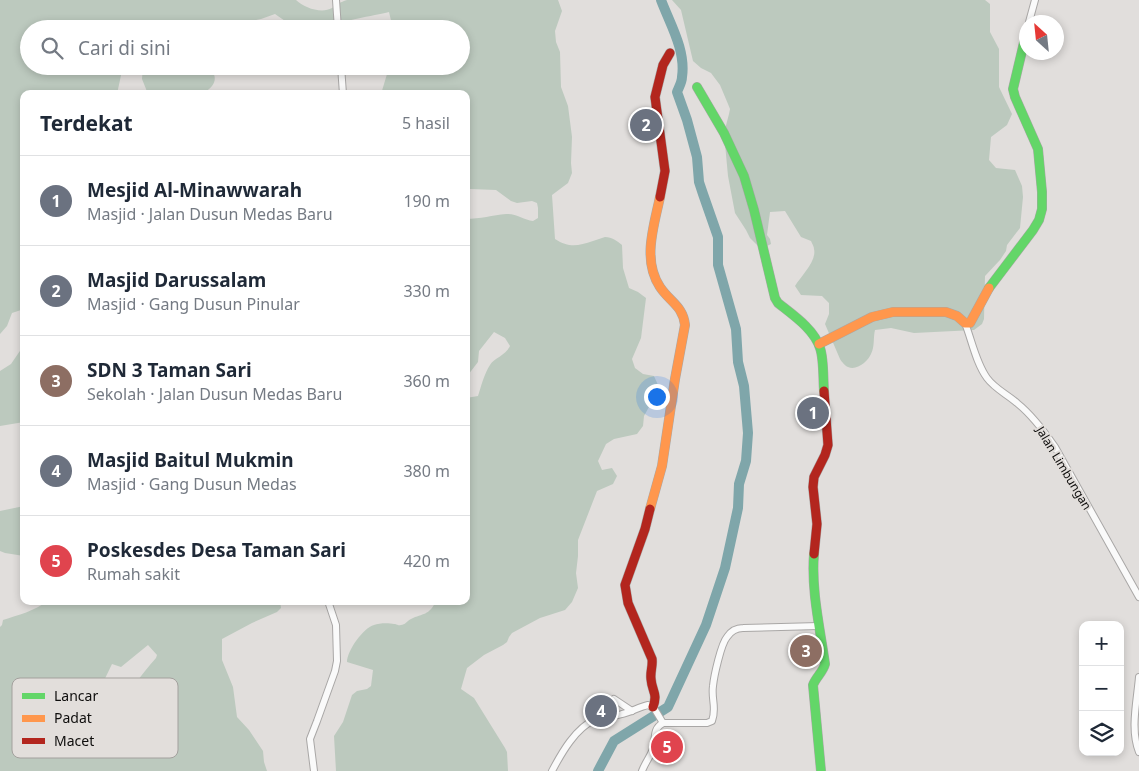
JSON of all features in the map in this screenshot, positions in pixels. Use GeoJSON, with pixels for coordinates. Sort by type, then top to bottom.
{"type":"FeatureCollection","features":[{"type":"Feature","properties":{"kind":"street"},"geometry":{"type":"LineString","coordinates":[[336,0],[337,20]]}},
{"type":"Feature","properties":{"kind":"street"},"geometry":{"type":"LineString","coordinates":[[1031,15],[1035,0]]}},
{"type":"Feature","properties":{"kind":"street"},"geometry":{"type":"LineString","coordinates":[[654,708],[656,698],[651,680],[652,659],[632,612],[625,592],[625,584],[645,528],[662,466],[685,325],[682,311],[666,294],[656,279],[650,255],[664,171],[655,96],[663,65],[670,53]]}},
{"type":"Feature","properties":{"kind":"street"},"geometry":{"type":"LineString","coordinates":[[819,344],[872,318],[893,312],[946,312],[957,316],[965,323],[972,322],[980,302],[990,286],[1034,230],[1042,209],[1038,149],[1013,89],[1020,60]]}},
{"type":"Feature","properties":{"kind":"street"},"geometry":{"type":"LineString","coordinates":[[342,75],[343,90]]}},
{"type":"Feature","properties":{"kind":"street"},"geometry":{"type":"LineString","coordinates":[[698,87],[724,133],[744,176],[775,298],[778,303],[813,334],[822,354],[828,440],[827,450],[816,473],[813,487],[817,524],[813,576],[825,664],[824,670],[815,680],[813,687],[820,771]]}},
{"type":"Feature","properties":{"kind":"street","name":"Jalan Limbungan"},"geometry":{"type":"LineString","coordinates":[[965,323],[985,375],[997,388],[1025,410],[1050,439],[1139,597]]}},
{"type":"Feature","properties":{"kind":"street"},"geometry":{"type":"LineString","coordinates":[[314,771],[310,739],[337,661],[336,625],[329,605]]}},
{"type":"Feature","properties":{"kind":"street"},"geometry":{"type":"LineString","coordinates":[[662,721],[707,723],[712,720],[715,706],[712,696],[715,673],[725,640],[735,630],[740,628],[819,626]]}},
{"type":"Feature","properties":{"kind":"street"},"geometry":{"type":"LineString","coordinates":[[1139,677],[1134,730],[1139,752]]}},
{"type":"Feature","properties":{"kind":"street"},"geometry":{"type":"LineString","coordinates":[[614,699],[632,711]]}},
{"type":"Feature","properties":{"kind":"street"},"geometry":{"type":"LineString","coordinates":[[552,771],[566,746],[588,724],[596,720],[620,715],[647,705],[654,708],[662,721]]}},
{"type":"Feature","properties":{"kind":"street"},"geometry":{"type":"LineString","coordinates":[[642,771],[653,748],[657,727],[662,721]]}},
{"type":"Feature","properties":{"kind":"shaded area"},"geometry":{"type":"Polygon","coordinates":[[[0,0],[296,0],[308,8],[328,10],[347,0],[558,0],[562,11],[555,31],[556,42],[560,52],[561,87],[568,106],[572,137],[572,173],[568,183],[552,195],[555,239],[565,244],[574,245],[608,237],[622,245],[623,268],[629,288],[646,298],[641,338],[632,359],[635,368],[643,374],[654,376],[658,385],[655,396],[644,416],[643,426],[637,434],[614,439],[606,444],[598,461],[602,470],[612,468],[617,476],[613,484],[597,491],[578,540],[576,573],[578,588],[572,602],[565,610],[540,618],[512,633],[507,642],[484,655],[467,668],[461,689],[474,698],[505,748],[508,771],[336,771],[334,736],[343,722],[352,695],[371,686],[373,670],[347,662],[356,640],[365,630],[374,625],[384,623],[404,624],[428,612],[434,605],[470,605],[470,397],[478,396],[484,376],[490,365],[510,346],[505,338],[494,332],[479,351],[478,362],[470,372],[470,219],[506,214],[533,221],[538,218],[538,208],[537,203],[532,201],[517,203],[511,201],[496,190],[470,189],[470,90],[382,90],[387,75],[470,75],[470,20],[391,20],[389,12],[353,20],[284,20],[275,14],[256,20],[20,20],[20,75],[121,75],[118,90],[20,90],[20,310],[12,313],[7,326],[0,334],[0,0]]]}},
{"type":"Feature","properties":{"kind":"shaded area"},"geometry":{"type":"Polygon","coordinates":[[[672,0],[985,0],[990,4],[990,32],[999,49],[999,87],[1012,114],[1007,125],[991,137],[989,160],[996,168],[1015,170],[1022,186],[1023,197],[1020,228],[1007,245],[1006,251],[1000,260],[985,276],[984,319],[982,324],[974,330],[914,333],[891,328],[875,330],[873,348],[867,360],[855,368],[844,364],[825,324],[829,314],[829,303],[822,296],[801,295],[795,286],[813,258],[814,248],[811,241],[801,237],[785,211],[770,212],[767,235],[771,244],[763,248],[750,238],[735,213],[728,176],[724,133],[730,109],[720,85],[711,73],[693,61],[681,10],[672,0]]]}},
{"type":"Feature","properties":{"kind":"shaded area"},"geometry":{"type":"Polygon","coordinates":[[[142,75],[214,75],[215,77],[214,83],[208,90],[146,90],[142,75]]]}},
{"type":"Feature","properties":{"kind":"shaded area"},"geometry":{"type":"Polygon","coordinates":[[[20,351],[20,423],[0,426],[0,371],[11,364],[20,351]]]}},
{"type":"Feature","properties":{"kind":"shaded area"},"geometry":{"type":"Polygon","coordinates":[[[20,507],[20,555],[0,551],[0,511],[20,507]]]}},
{"type":"Feature","properties":{"kind":"shaded area"},"geometry":{"type":"Polygon","coordinates":[[[40,605],[281,605],[281,608],[277,612],[222,639],[222,660],[233,687],[237,717],[249,730],[263,751],[267,771],[0,771],[0,627],[3,620],[40,605]]]}},
{"type":"Feature","properties":{"kind":"waterway"},"geometry":{"type":"LineString","coordinates":[[598,771],[614,741],[668,707],[706,625],[725,568],[738,508],[739,484],[746,461],[748,433],[744,386],[738,362],[736,329],[718,265],[718,237],[699,182],[697,157],[677,92],[682,81],[682,57],[673,28],[661,0]]}},
{"type":"Feature","properties":{"kind":"traffic: fast"},"geometry":{"type":"LineString","coordinates":[[989,288],[1033,230],[1039,220],[1042,209],[1038,149],[1013,89],[1020,60]]}},
{"type":"Feature","properties":{"kind":"traffic: fast"},"geometry":{"type":"LineString","coordinates":[[697,87],[724,133],[744,176],[775,298],[778,303],[808,329],[820,348],[823,363],[824,391]]}},
{"type":"Feature","properties":{"kind":"traffic: fast"},"geometry":{"type":"LineString","coordinates":[[814,554],[815,595],[825,664],[813,685],[821,771]]}},
{"type":"Feature","properties":{"kind":"traffic: slow"},"geometry":{"type":"LineString","coordinates":[[650,509],[662,466],[685,325],[682,313],[660,287],[652,266],[651,243],[660,197]]}},
{"type":"Feature","properties":{"kind":"traffic: slow"},"geometry":{"type":"LineString","coordinates":[[819,344],[872,317],[893,312],[946,312],[957,316],[965,323],[970,323],[989,288]]}},
{"type":"Feature","properties":{"kind":"traffic: jam"},"geometry":{"type":"LineString","coordinates":[[660,197],[665,171],[655,97],[663,65],[670,53]]}},
{"type":"Feature","properties":{"kind":"traffic: jam"},"geometry":{"type":"LineString","coordinates":[[814,554],[817,524],[813,487],[814,477],[828,445],[824,391]]}},
{"type":"Feature","properties":{"kind":"traffic: jam"},"geometry":{"type":"LineString","coordinates":[[650,509],[625,585],[628,603],[652,659],[651,676],[655,699],[653,707]]}},
{"type":"Feature","properties":{"kind":"place","name":"Masjid Darussalam"},"geometry":{"type":"Point","coordinates":[646,125]}},
{"type":"Feature","properties":{"kind":"place","name":"Mesjid Al-Minawwarah"},"geometry":{"type":"Point","coordinates":[813,413]}},
{"type":"Feature","properties":{"kind":"place","name":"SDN 3 Taman Sari"},"geometry":{"type":"Point","coordinates":[806,651]}},
{"type":"Feature","properties":{"kind":"place","name":"Masjid Baitul Mukmin"},"geometry":{"type":"Point","coordinates":[601,711]}},
{"type":"Feature","properties":{"kind":"place","name":"Poskesdes Desa Taman Sari"},"geometry":{"type":"Point","coordinates":[667,747]}}]}
